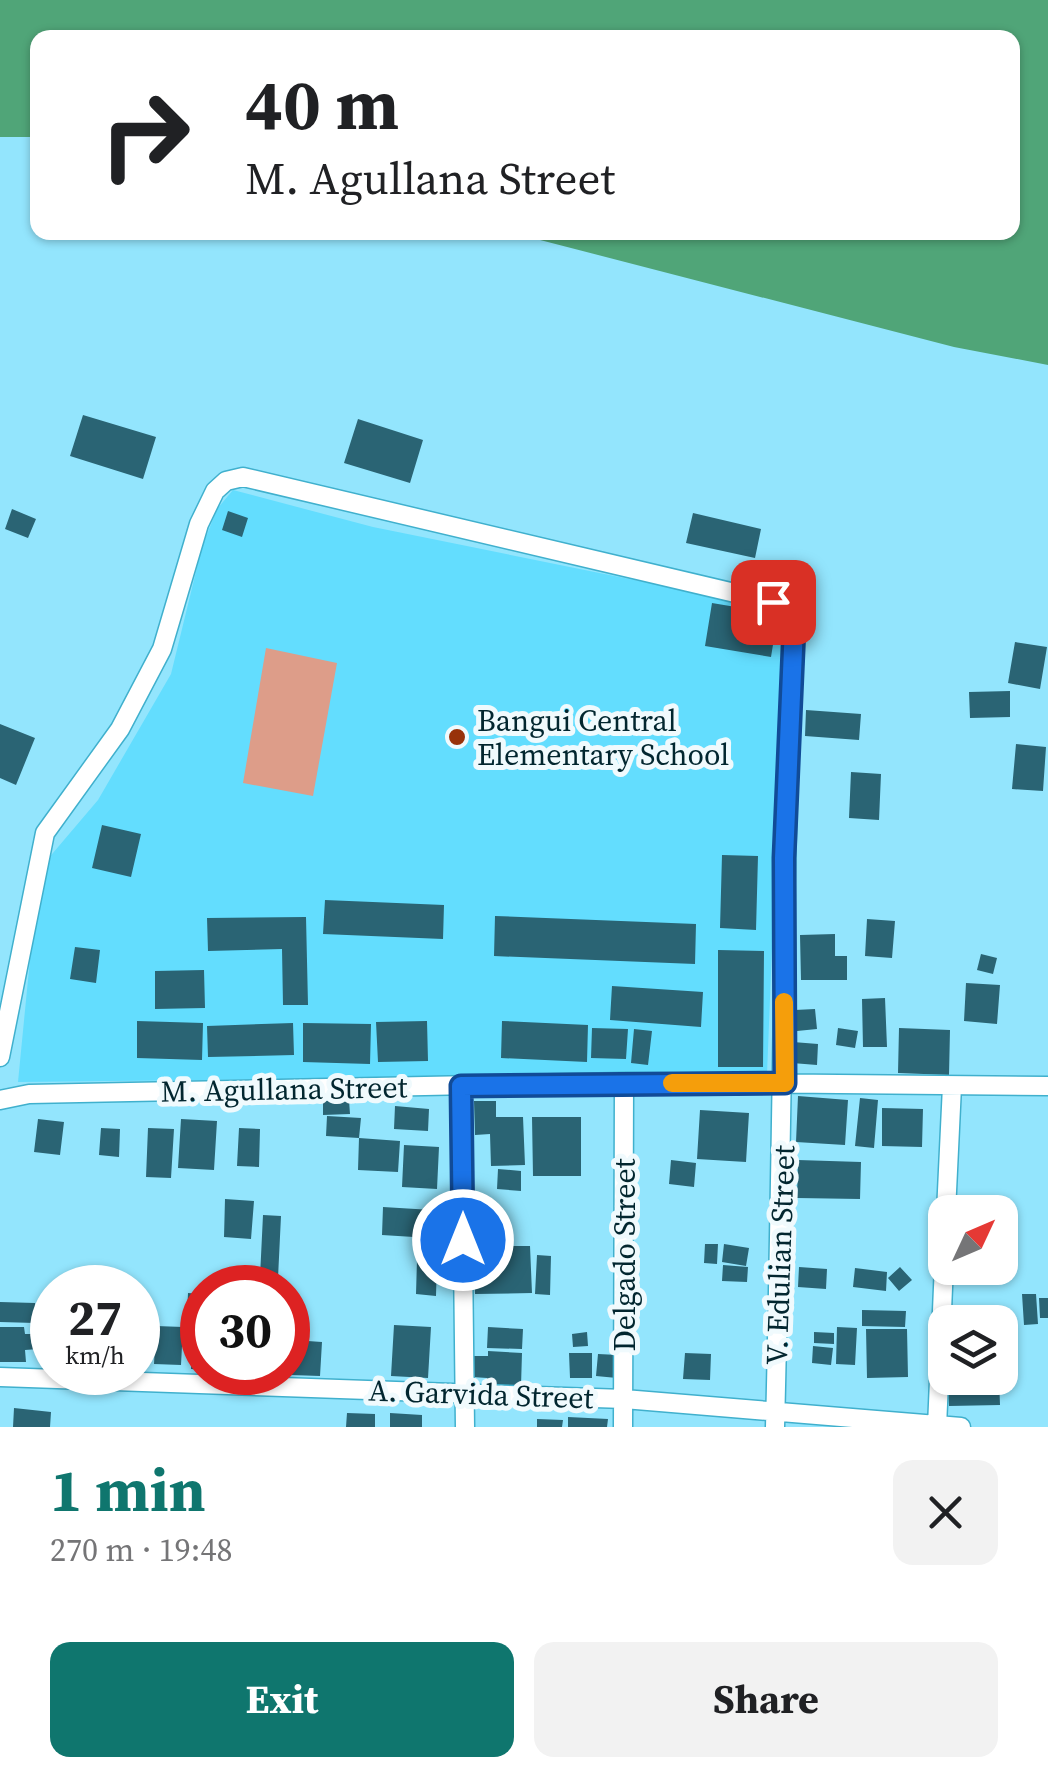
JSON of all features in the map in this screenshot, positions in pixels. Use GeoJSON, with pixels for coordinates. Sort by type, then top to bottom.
{"type":"FeatureCollection","features":[{"type":"Feature","properties":{"kind":"street","name":"V. Edulian Street"},"geometry":{"type":"LineString","coordinates":[[0,1057],[45,833],[120,729],[162,649],[198,524],[215,491],[226,481],[243,477],[754,596],[788,610],[794,626],[784,858],[785,1083],[775,1419]]}},
{"type":"Feature","properties":{"kind":"street","name":"M. Agullana Street"},"geometry":{"type":"LineString","coordinates":[[0,1100],[29,1094],[624,1082],[1048,1086]]}},
{"type":"Feature","properties":{"kind":"street","name":"Delgado Street"},"geometry":{"type":"LineString","coordinates":[[623,1427],[624,1082]]}},
{"type":"Feature","properties":{"kind":"street"},"geometry":{"type":"LineString","coordinates":[[461,1086],[465,1427]]}},
{"type":"Feature","properties":{"kind":"street"},"geometry":{"type":"LineString","coordinates":[[947,1195],[952,1086]]}},
{"type":"Feature","properties":{"kind":"street"},"geometry":{"type":"LineString","coordinates":[[937,1426],[943,1285]]}},
{"type":"Feature","properties":{"kind":"street","name":"A. Garvida Street"},"geometry":{"type":"LineString","coordinates":[[0,1377],[624,1399],[775,1419],[961,1427]]}},
{"type":"Feature","properties":{"kind":"shaded area"},"geometry":{"type":"Polygon","coordinates":[[[0,0],[1048,0],[1048,365],[954,347],[540,240],[1020,240],[1020,30],[30,30],[30,105],[0,95],[0,0]]]}},
{"type":"Feature","properties":{"kind":"shaded area","name":"Bangui Central Elementary School"},"geometry":{"type":"Polygon","coordinates":[[[233,490],[373,527],[777,609],[785,620],[767,1074],[18,1082],[31,949],[47,860],[98,800],[171,674],[202,547],[217,509],[233,490]]]}},
{"type":"Feature","properties":{"kind":"shaded area"},"geometry":{"type":"Polygon","coordinates":[[[266,648],[337,663],[313,796],[243,783],[266,648]]]}},
{"type":"Feature","properties":{"kind":"building"},"geometry":{"type":"Polygon","coordinates":[[[83,415],[156,437],[143,479],[70,456],[83,415]]]}},
{"type":"Feature","properties":{"kind":"building"},"geometry":{"type":"Polygon","coordinates":[[[358,419],[423,440],[410,483],[344,463],[358,419]]]}},
{"type":"Feature","properties":{"kind":"building"},"geometry":{"type":"Polygon","coordinates":[[[12,509],[36,519],[28,538],[5,529],[12,509]]]}},
{"type":"Feature","properties":{"kind":"building"},"geometry":{"type":"Polygon","coordinates":[[[228,511],[248,518],[242,537],[222,530],[228,511]]]}},
{"type":"Feature","properties":{"kind":"building"},"geometry":{"type":"Polygon","coordinates":[[[693,513],[761,529],[755,558],[686,543],[693,513]]]}},
{"type":"Feature","properties":{"kind":"building"},"geometry":{"type":"Polygon","coordinates":[[[712,603],[778,614],[771,657],[705,646],[712,603]]]}},
{"type":"Feature","properties":{"kind":"building"},"geometry":{"type":"Polygon","coordinates":[[[1015,642],[1047,647],[1040,689],[1008,683],[1015,642]]]}},
{"type":"Feature","properties":{"kind":"building"},"geometry":{"type":"Polygon","coordinates":[[[1010,691],[1010,717],[970,718],[969,692],[1010,691]]]}},
{"type":"Feature","properties":{"kind":"building"},"geometry":{"type":"Polygon","coordinates":[[[806,710],[861,714],[859,740],[805,736],[806,710]]]}},
{"type":"Feature","properties":{"kind":"building"},"geometry":{"type":"Polygon","coordinates":[[[0,724],[35,738],[16,785],[0,778],[0,724]]]}},
{"type":"Feature","properties":{"kind":"building"},"geometry":{"type":"Polygon","coordinates":[[[1016,744],[1046,747],[1043,791],[1012,789],[1016,744]]]}},
{"type":"Feature","properties":{"kind":"building"},"geometry":{"type":"Polygon","coordinates":[[[851,772],[881,774],[879,820],[849,818],[851,772]]]}},
{"type":"Feature","properties":{"kind":"building"},"geometry":{"type":"Polygon","coordinates":[[[102,825],[141,834],[131,877],[92,868],[102,825]]]}},
{"type":"Feature","properties":{"kind":"building"},"geometry":{"type":"Polygon","coordinates":[[[722,855],[758,856],[756,930],[720,928],[722,855]]]}},
{"type":"Feature","properties":{"kind":"building"},"geometry":{"type":"Polygon","coordinates":[[[325,900],[444,905],[443,939],[323,934],[325,900]]]}},
{"type":"Feature","properties":{"kind":"building"},"geometry":{"type":"Polygon","coordinates":[[[495,916],[696,924],[695,964],[494,956],[495,916]]]}},
{"type":"Feature","properties":{"kind":"building"},"geometry":{"type":"Polygon","coordinates":[[[306,917],[308,1005],[283,1005],[282,949],[208,951],[207,918],[306,917]]]}},
{"type":"Feature","properties":{"kind":"building"},"geometry":{"type":"Polygon","coordinates":[[[867,919],[895,921],[892,958],[865,956],[867,919]]]}},
{"type":"Feature","properties":{"kind":"building"},"geometry":{"type":"Polygon","coordinates":[[[835,934],[835,956],[847,956],[847,980],[801,980],[800,935],[835,934]]]}},
{"type":"Feature","properties":{"kind":"building"},"geometry":{"type":"Polygon","coordinates":[[[75,947],[100,950],[96,983],[70,979],[75,947]]]}},
{"type":"Feature","properties":{"kind":"building"},"geometry":{"type":"Polygon","coordinates":[[[718,950],[764,951],[763,1067],[718,1067],[718,950]]]}},
{"type":"Feature","properties":{"kind":"building"},"geometry":{"type":"Polygon","coordinates":[[[981,954],[997,958],[993,974],[977,970],[981,954]]]}},
{"type":"Feature","properties":{"kind":"building"},"geometry":{"type":"Polygon","coordinates":[[[204,970],[205,1008],[155,1009],[155,971],[204,970]]]}},
{"type":"Feature","properties":{"kind":"building"},"geometry":{"type":"Polygon","coordinates":[[[966,983],[1000,985],[997,1024],[964,1021],[966,983]]]}},
{"type":"Feature","properties":{"kind":"building"},"geometry":{"type":"Polygon","coordinates":[[[612,986],[703,992],[701,1027],[610,1020],[612,986]]]}},
{"type":"Feature","properties":{"kind":"building"},"geometry":{"type":"Polygon","coordinates":[[[885,998],[887,1047],[863,1047],[862,999],[885,998]]]}},
{"type":"Feature","properties":{"kind":"building"},"geometry":{"type":"Polygon","coordinates":[[[815,1009],[817,1029],[797,1031],[795,1010],[815,1009]]]}},
{"type":"Feature","properties":{"kind":"building"},"geometry":{"type":"Polygon","coordinates":[[[137,1021],[203,1023],[202,1060],[137,1058],[137,1021]]]}},
{"type":"Feature","properties":{"kind":"building"},"geometry":{"type":"Polygon","coordinates":[[[427,1021],[428,1061],[378,1062],[376,1022],[427,1021]]]}},
{"type":"Feature","properties":{"kind":"building"},"geometry":{"type":"Polygon","coordinates":[[[502,1021],[588,1025],[587,1062],[501,1058],[502,1021]]]}},
{"type":"Feature","properties":{"kind":"building"},"geometry":{"type":"Polygon","coordinates":[[[293,1023],[294,1055],[208,1057],[207,1026],[293,1023]]]}},
{"type":"Feature","properties":{"kind":"building"},"geometry":{"type":"Polygon","coordinates":[[[303,1023],[371,1024],[370,1064],[303,1062],[303,1023]]]}},
{"type":"Feature","properties":{"kind":"building"},"geometry":{"type":"Polygon","coordinates":[[[592,1028],[628,1029],[626,1059],[591,1058],[592,1028]]]}},
{"type":"Feature","properties":{"kind":"building"},"geometry":{"type":"Polygon","coordinates":[[[838,1028],[858,1031],[855,1048],[836,1045],[838,1028]]]}},
{"type":"Feature","properties":{"kind":"building"},"geometry":{"type":"Polygon","coordinates":[[[899,1028],[950,1030],[949,1075],[898,1073],[899,1028]]]}},
{"type":"Feature","properties":{"kind":"building"},"geometry":{"type":"Polygon","coordinates":[[[634,1029],[652,1031],[648,1065],[631,1063],[634,1029]]]}},
{"type":"Feature","properties":{"kind":"building"},"geometry":{"type":"Polygon","coordinates":[[[793,1042],[818,1044],[817,1065],[792,1063],[793,1042]]]}},
{"type":"Feature","properties":{"kind":"building"},"geometry":{"type":"Polygon","coordinates":[[[798,1096],[848,1100],[845,1145],[796,1142],[798,1096]]]}},
{"type":"Feature","properties":{"kind":"building"},"geometry":{"type":"Polygon","coordinates":[[[860,1098],[878,1100],[874,1148],[855,1146],[860,1098]]]}},
{"type":"Feature","properties":{"kind":"building"},"geometry":{"type":"Polygon","coordinates":[[[349,1100],[350,1114],[323,1115],[323,1101],[349,1100]]]}},
{"type":"Feature","properties":{"kind":"building"},"geometry":{"type":"Polygon","coordinates":[[[474,1101],[496,1101],[496,1117],[523,1117],[525,1165],[491,1166],[490,1134],[475,1135],[474,1101]]]}},
{"type":"Feature","properties":{"kind":"building"},"geometry":{"type":"Polygon","coordinates":[[[395,1106],[429,1109],[428,1131],[394,1129],[395,1106]]]}},
{"type":"Feature","properties":{"kind":"building"},"geometry":{"type":"Polygon","coordinates":[[[882,1108],[923,1109],[922,1147],[882,1146],[882,1108]]]}},
{"type":"Feature","properties":{"kind":"building"},"geometry":{"type":"Polygon","coordinates":[[[700,1110],[749,1113],[746,1162],[697,1159],[700,1110]]]}},
{"type":"Feature","properties":{"kind":"building"},"geometry":{"type":"Polygon","coordinates":[[[327,1116],[361,1118],[359,1138],[326,1136],[327,1116]]]}},
{"type":"Feature","properties":{"kind":"building"},"geometry":{"type":"Polygon","coordinates":[[[532,1117],[581,1117],[581,1176],[533,1176],[532,1117]]]}},
{"type":"Feature","properties":{"kind":"building"},"geometry":{"type":"Polygon","coordinates":[[[38,1119],[64,1122],[60,1155],[34,1152],[38,1119]]]}},
{"type":"Feature","properties":{"kind":"building"},"geometry":{"type":"Polygon","coordinates":[[[181,1119],[217,1121],[214,1170],[178,1168],[181,1119]]]}},
{"type":"Feature","properties":{"kind":"building"},"geometry":{"type":"Polygon","coordinates":[[[101,1128],[120,1129],[119,1157],[99,1155],[101,1128]]]}},
{"type":"Feature","properties":{"kind":"building"},"geometry":{"type":"Polygon","coordinates":[[[148,1128],[174,1129],[171,1178],[146,1177],[148,1128]]]}},
{"type":"Feature","properties":{"kind":"building"},"geometry":{"type":"Polygon","coordinates":[[[239,1128],[260,1129],[259,1167],[237,1166],[239,1128]]]}},
{"type":"Feature","properties":{"kind":"building"},"geometry":{"type":"Polygon","coordinates":[[[359,1138],[400,1141],[398,1172],[358,1170],[359,1138]]]}},
{"type":"Feature","properties":{"kind":"building"},"geometry":{"type":"Polygon","coordinates":[[[404,1145],[439,1147],[437,1189],[402,1187],[404,1145]]]}},
{"type":"Feature","properties":{"kind":"building"},"geometry":{"type":"Polygon","coordinates":[[[671,1160],[696,1163],[694,1187],[669,1184],[671,1160]]]}},
{"type":"Feature","properties":{"kind":"building"},"geometry":{"type":"Polygon","coordinates":[[[798,1160],[861,1162],[860,1199],[797,1198],[798,1160]]]}},
{"type":"Feature","properties":{"kind":"building"},"geometry":{"type":"Polygon","coordinates":[[[498,1169],[521,1171],[521,1191],[497,1189],[498,1169]]]}},
{"type":"Feature","properties":{"kind":"building"},"geometry":{"type":"Polygon","coordinates":[[[225,1199],[254,1201],[251,1239],[224,1237],[225,1199]]]}},
{"type":"Feature","properties":{"kind":"building"},"geometry":{"type":"Polygon","coordinates":[[[383,1207],[432,1210],[430,1238],[382,1235],[383,1207]]]}},
{"type":"Feature","properties":{"kind":"building"},"geometry":{"type":"Polygon","coordinates":[[[263,1215],[281,1216],[279,1265],[261,1265],[263,1215]]]}},
{"type":"Feature","properties":{"kind":"building"},"geometry":{"type":"Polygon","coordinates":[[[705,1244],[718,1244],[717,1264],[704,1263],[705,1244]]]}},
{"type":"Feature","properties":{"kind":"building"},"geometry":{"type":"Polygon","coordinates":[[[724,1244],[749,1248],[746,1266],[722,1262],[724,1244]]]}},
{"type":"Feature","properties":{"kind":"building"},"geometry":{"type":"Polygon","coordinates":[[[474,1246],[530,1246],[532,1293],[475,1294],[474,1246]]]}},
{"type":"Feature","properties":{"kind":"building"},"geometry":{"type":"Polygon","coordinates":[[[537,1255],[551,1256],[550,1295],[535,1294],[537,1255]]]}},
{"type":"Feature","properties":{"kind":"building"},"geometry":{"type":"Polygon","coordinates":[[[417,1260],[437,1261],[436,1296],[416,1294],[417,1260]]]}},
{"type":"Feature","properties":{"kind":"building"},"geometry":{"type":"Polygon","coordinates":[[[723,1265],[748,1267],[747,1282],[722,1281],[723,1265]]]}},
{"type":"Feature","properties":{"kind":"building"},"geometry":{"type":"Polygon","coordinates":[[[799,1267],[827,1269],[826,1289],[798,1287],[799,1267]]]}},
{"type":"Feature","properties":{"kind":"building"},"geometry":{"type":"Polygon","coordinates":[[[900,1267],[912,1280],[899,1291],[888,1278],[900,1267]]]}},
{"type":"Feature","properties":{"kind":"building"},"geometry":{"type":"Polygon","coordinates":[[[855,1268],[887,1272],[886,1291],[853,1287],[855,1268]]]}},
{"type":"Feature","properties":{"kind":"building"},"geometry":{"type":"Polygon","coordinates":[[[1022,1294],[1036,1294],[1038,1324],[1024,1325],[1022,1294]]]}},
{"type":"Feature","properties":{"kind":"building"},"geometry":{"type":"Polygon","coordinates":[[[1039,1298],[1048,1298],[1048,1318],[1040,1318],[1039,1298]]]}},
{"type":"Feature","properties":{"kind":"building"},"geometry":{"type":"Polygon","coordinates":[[[0,1302],[30,1303],[30,1323],[0,1322],[0,1302]]]}},
{"type":"Feature","properties":{"kind":"building"},"geometry":{"type":"Polygon","coordinates":[[[862,1310],[906,1311],[905,1327],[862,1326],[862,1310]]]}},
{"type":"Feature","properties":{"kind":"building"},"geometry":{"type":"Polygon","coordinates":[[[394,1325],[431,1327],[428,1378],[391,1376],[394,1325]]]}},
{"type":"Feature","properties":{"kind":"building"},"geometry":{"type":"Polygon","coordinates":[[[160,1326],[180,1327],[180,1365],[160,1364],[160,1326]]]}},
{"type":"Feature","properties":{"kind":"building"},"geometry":{"type":"Polygon","coordinates":[[[0,1327],[24,1327],[25,1334],[30,1334],[26,1362],[0,1362],[0,1327]]]}},
{"type":"Feature","properties":{"kind":"building"},"geometry":{"type":"Polygon","coordinates":[[[488,1327],[523,1329],[522,1349],[487,1348],[488,1327]]]}},
{"type":"Feature","properties":{"kind":"building"},"geometry":{"type":"Polygon","coordinates":[[[837,1327],[857,1328],[855,1365],[836,1364],[837,1327]]]}},
{"type":"Feature","properties":{"kind":"building"},"geometry":{"type":"Polygon","coordinates":[[[866,1329],[907,1329],[908,1377],[867,1378],[866,1329]]]}},
{"type":"Feature","properties":{"kind":"building"},"geometry":{"type":"Polygon","coordinates":[[[587,1332],[588,1346],[573,1347],[572,1334],[587,1332]]]}},
{"type":"Feature","properties":{"kind":"building"},"geometry":{"type":"Polygon","coordinates":[[[814,1332],[834,1333],[834,1344],[814,1343],[814,1332]]]}},
{"type":"Feature","properties":{"kind":"building"},"geometry":{"type":"Polygon","coordinates":[[[310,1341],[322,1342],[320,1376],[310,1376],[310,1341]]]}},
{"type":"Feature","properties":{"kind":"building"},"geometry":{"type":"Polygon","coordinates":[[[813,1346],[833,1348],[831,1365],[812,1363],[813,1346]]]}},
{"type":"Feature","properties":{"kind":"building"},"geometry":{"type":"Polygon","coordinates":[[[488,1351],[522,1353],[521,1386],[486,1384],[487,1378],[472,1377],[473,1356],[488,1356],[488,1351]]]}},
{"type":"Feature","properties":{"kind":"building"},"geometry":{"type":"Polygon","coordinates":[[[569,1353],[592,1353],[592,1378],[570,1378],[569,1353]]]}},
{"type":"Feature","properties":{"kind":"building"},"geometry":{"type":"Polygon","coordinates":[[[685,1353],[711,1354],[710,1380],[683,1379],[685,1353]]]}},
{"type":"Feature","properties":{"kind":"building"},"geometry":{"type":"Polygon","coordinates":[[[598,1354],[618,1355],[617,1378],[596,1376],[598,1354]]]}},
{"type":"Feature","properties":{"kind":"building"},"geometry":{"type":"Polygon","coordinates":[[[948,1395],[1000,1395],[1000,1405],[949,1406],[948,1395]]]}},
{"type":"Feature","properties":{"kind":"building"},"geometry":{"type":"Polygon","coordinates":[[[14,1408],[51,1412],[50,1427],[13,1427],[14,1408]]]}},
{"type":"Feature","properties":{"kind":"building"},"geometry":{"type":"Polygon","coordinates":[[[347,1413],[375,1414],[375,1427],[346,1427],[347,1413]]]}},
{"type":"Feature","properties":{"kind":"building"},"geometry":{"type":"Polygon","coordinates":[[[390,1413],[422,1415],[422,1427],[390,1427],[390,1413]]]}},
{"type":"Feature","properties":{"kind":"building"},"geometry":{"type":"Polygon","coordinates":[[[568,1417],[608,1419],[607,1427],[568,1427],[568,1417]]]}},
{"type":"Feature","properties":{"kind":"building"},"geometry":{"type":"Polygon","coordinates":[[[537,1419],[563,1420],[562,1427],[537,1427],[537,1419]]]}},
{"type":"Feature","properties":{"kind":"waterway"},"geometry":{"type":"LineString","coordinates":[[0,116],[30,116]]}},
{"type":"Feature","properties":{"kind":"slow traffic"},"geometry":{"type":"LineString","coordinates":[[672,1083],[785,1083],[784,1002]]}},
{"type":"Feature","properties":{"kind":"place","name":"Bangui Central Elementary School"},"geometry":{"type":"Point","coordinates":[457,737]}},
{"type":"Feature","properties":{"kind":"route"},"geometry":{"type":"LineString","coordinates":[[463,1240],[461,1086],[785,1083],[784,858],[794,626],[788,610],[773,602]]}}]}
